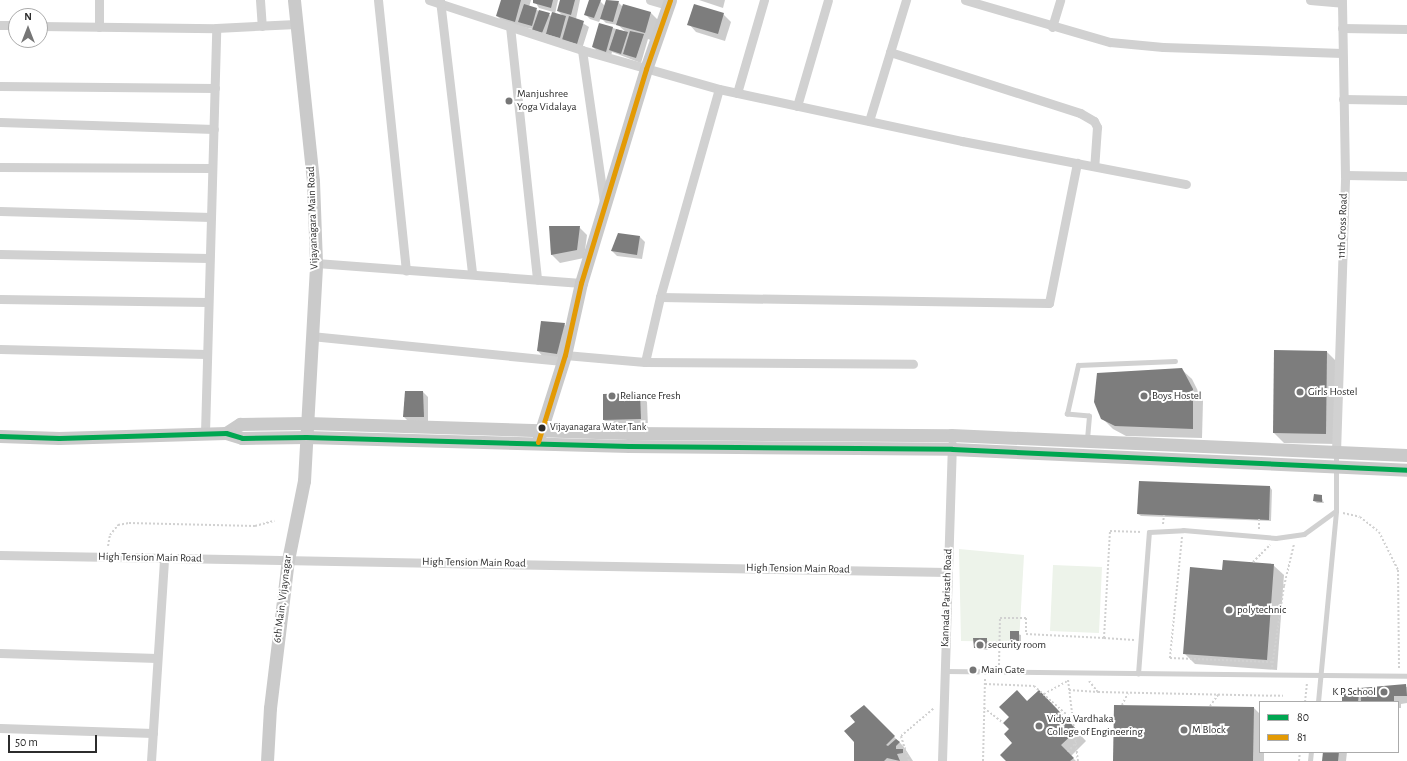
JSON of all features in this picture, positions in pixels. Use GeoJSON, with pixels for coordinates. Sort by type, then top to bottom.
{"type":"FeatureCollection","features":[{"type":"Feature","properties":{"kind":"main road","name":"Vijayanagara Main Road"},"geometry":{"type":"LineString","coordinates":[[294,0],[313,181],[316,263],[306,437]]}},
{"type":"Feature","properties":{"kind":"main road"},"geometry":{"type":"LineString","coordinates":[[538,442],[541,428],[564,358],[581,283],[605,210],[646,69],[669,2]]}},
{"type":"Feature","properties":{"kind":"main road"},"geometry":{"type":"LineString","coordinates":[[226,433],[240,424],[307,423],[541,428],[629,432],[951,435],[1087,439],[1407,455]]}},
{"type":"Feature","properties":{"kind":"main road"},"geometry":{"type":"LineString","coordinates":[[0,436],[59,438],[226,433],[242,438],[306,437],[538,442],[629,446],[952,449],[1407,470]]}},
{"type":"Feature","properties":{"kind":"main road","name":"6th Main, Vijaynagar"},"geometry":{"type":"LineString","coordinates":[[267,761],[270,708],[288,560],[304,481],[306,437]]}},
{"type":"Feature","properties":{"kind":"street"},"geometry":{"type":"LineString","coordinates":[[99,0],[99,27]]}},
{"type":"Feature","properties":{"kind":"street"},"geometry":{"type":"LineString","coordinates":[[260,0],[262,26]]}},
{"type":"Feature","properties":{"kind":"street"},"geometry":{"type":"LineString","coordinates":[[378,0],[406,272]]}},
{"type":"Feature","properties":{"kind":"street"},"geometry":{"type":"LineString","coordinates":[[429,0],[439,2],[582,50],[719,89],[869,121],[1186,184]]}},
{"type":"Feature","properties":{"kind":"street"},"geometry":{"type":"LineString","coordinates":[[650,0],[669,2]]}},
{"type":"Feature","properties":{"kind":"street"},"geometry":{"type":"LineString","coordinates":[[737,93],[764,0]]}},
{"type":"Feature","properties":{"kind":"street"},"geometry":{"type":"LineString","coordinates":[[797,106],[828,0]]}},
{"type":"Feature","properties":{"kind":"street"},"geometry":{"type":"LineString","coordinates":[[869,121],[906,0]]}},
{"type":"Feature","properties":{"kind":"street"},"geometry":{"type":"LineString","coordinates":[[965,0],[1052,27],[1125,43],[1342,54]]}},
{"type":"Feature","properties":{"kind":"street"},"geometry":{"type":"LineString","coordinates":[[1052,27],[1060,0]]}},
{"type":"Feature","properties":{"kind":"street"},"geometry":{"type":"LineString","coordinates":[[1310,0],[1342,2]]}},
{"type":"Feature","properties":{"kind":"street"},"geometry":{"type":"LineString","coordinates":[[439,2],[472,274]]}},
{"type":"Feature","properties":{"kind":"street","name":"11th Cross Road"},"geometry":{"type":"LineString","coordinates":[[1336,452],[1345,175],[1342,2]]}},
{"type":"Feature","properties":{"kind":"street"},"geometry":{"type":"LineString","coordinates":[[48,26],[216,28],[296,24]]}},
{"type":"Feature","properties":{"kind":"street"},"geometry":{"type":"LineString","coordinates":[[510,26],[537,280]]}},
{"type":"Feature","properties":{"kind":"street"},"geometry":{"type":"LineString","coordinates":[[205,433],[216,28]]}},
{"type":"Feature","properties":{"kind":"street"},"geometry":{"type":"LineString","coordinates":[[1342,28],[1407,29]]}},
{"type":"Feature","properties":{"kind":"street"},"geometry":{"type":"LineString","coordinates":[[582,50],[605,210]]}},
{"type":"Feature","properties":{"kind":"street"},"geometry":{"type":"LineString","coordinates":[[890,52],[1080,113],[1094,121],[1097,127],[1094,166]]}},
{"type":"Feature","properties":{"kind":"street"},"geometry":{"type":"LineString","coordinates":[[0,86],[215,88]]}},
{"type":"Feature","properties":{"kind":"street"},"geometry":{"type":"LineString","coordinates":[[645,362],[660,297],[719,89]]}},
{"type":"Feature","properties":{"kind":"street"},"geometry":{"type":"LineString","coordinates":[[1343,99],[1407,100]]}},
{"type":"Feature","properties":{"kind":"street"},"geometry":{"type":"LineString","coordinates":[[0,122],[214,129]]}},
{"type":"Feature","properties":{"kind":"street"},"geometry":{"type":"LineString","coordinates":[[660,297],[1049,303],[1077,163]]}},
{"type":"Feature","properties":{"kind":"street"},"geometry":{"type":"LineString","coordinates":[[0,167],[212,168]]}},
{"type":"Feature","properties":{"kind":"street"},"geometry":{"type":"LineString","coordinates":[[1345,175],[1407,176]]}},
{"type":"Feature","properties":{"kind":"street"},"geometry":{"type":"LineString","coordinates":[[0,211],[211,217]]}},
{"type":"Feature","properties":{"kind":"street"},"geometry":{"type":"LineString","coordinates":[[0,254],[209,258]]}},
{"type":"Feature","properties":{"kind":"street"},"geometry":{"type":"LineString","coordinates":[[316,263],[406,272],[472,274],[581,283]]}},
{"type":"Feature","properties":{"kind":"street"},"geometry":{"type":"LineString","coordinates":[[0,299],[208,302]]}},
{"type":"Feature","properties":{"kind":"street"},"geometry":{"type":"LineString","coordinates":[[311,336],[564,358],[645,362],[913,364]]}},
{"type":"Feature","properties":{"kind":"street"},"geometry":{"type":"LineString","coordinates":[[0,349],[206,354]]}},
{"type":"Feature","properties":{"kind":"street","name":"Kannada Parisath Road"},"geometry":{"type":"LineString","coordinates":[[942,761],[952,449],[951,435]]}},
{"type":"Feature","properties":{"kind":"street","name":"High Tension Main Road"},"geometry":{"type":"LineString","coordinates":[[0,555],[947,572]]}},
{"type":"Feature","properties":{"kind":"street"},"geometry":{"type":"LineString","coordinates":[[151,761],[164,559]]}},
{"type":"Feature","properties":{"kind":"street"},"geometry":{"type":"LineString","coordinates":[[0,653],[157,658]]}},
{"type":"Feature","properties":{"kind":"street"},"geometry":{"type":"LineString","coordinates":[[0,728],[153,733]]}},
{"type":"Feature","properties":{"kind":"lane"},"geometry":{"type":"LineString","coordinates":[[1087,439],[1089,416],[1067,414],[1078,365],[1175,361]]}},
{"type":"Feature","properties":{"kind":"lane"},"geometry":{"type":"LineString","coordinates":[[1318,701],[1336,511],[1336,452]]}},
{"type":"Feature","properties":{"kind":"lane"},"geometry":{"type":"LineString","coordinates":[[1138,674],[1149,532],[1183,530],[1276,538],[1304,534],[1336,511]]}},
{"type":"Feature","properties":{"kind":"lane"},"geometry":{"type":"LineString","coordinates":[[945,671],[1407,676]]}},
{"type":"Feature","properties":{"kind":"path"},"geometry":{"type":"LineString","coordinates":[[1336,511],[1360,517],[1379,532],[1398,570],[1399,676]]}},
{"type":"Feature","properties":{"kind":"path"},"geometry":{"type":"LineString","coordinates":[[107,558],[110,535],[118,525],[129,523],[255,526],[274,521]]}},
{"type":"Feature","properties":{"kind":"path"},"geometry":{"type":"LineString","coordinates":[[1183,530],[1170,658],[1273,662]]}},
{"type":"Feature","properties":{"kind":"path"},"geometry":{"type":"LineString","coordinates":[[1104,638],[1110,531],[1149,532]]}},
{"type":"Feature","properties":{"kind":"path"},"geometry":{"type":"LineString","coordinates":[[1272,675],[1284,586],[1296,535]]}},
{"type":"Feature","properties":{"kind":"path"},"geometry":{"type":"LineString","coordinates":[[1253,562],[1276,538]]}},
{"type":"Feature","properties":{"kind":"path"},"geometry":{"type":"LineString","coordinates":[[999,672],[1000,618],[1026,618],[1026,634],[1141,640]]}},
{"type":"Feature","properties":{"kind":"path"},"geometry":{"type":"LineString","coordinates":[[986,642],[1012,642]]}},
{"type":"Feature","properties":{"kind":"path"},"geometry":{"type":"LineString","coordinates":[[983,761],[985,672]]}},
{"type":"Feature","properties":{"kind":"path"},"geometry":{"type":"LineString","coordinates":[[1067,673],[1078,761]]}},
{"type":"Feature","properties":{"kind":"path"},"geometry":{"type":"LineString","coordinates":[[1084,673],[1098,692]]}},
{"type":"Feature","properties":{"kind":"path"},"geometry":{"type":"LineString","coordinates":[[1305,701],[1307,676]]}},
{"type":"Feature","properties":{"kind":"path"},"geometry":{"type":"LineString","coordinates":[[1044,694],[1068,680]]}},
{"type":"Feature","properties":{"kind":"path"},"geometry":{"type":"LineString","coordinates":[[985,684],[1034,686],[1073,720]]}},
{"type":"Feature","properties":{"kind":"path"},"geometry":{"type":"LineString","coordinates":[[1069,690],[1128,693],[1283,696]]}},
{"type":"Feature","properties":{"kind":"path"},"geometry":{"type":"LineString","coordinates":[[1122,705],[1128,693]]}},
{"type":"Feature","properties":{"kind":"path"},"geometry":{"type":"LineString","coordinates":[[1210,706],[1218,695]]}},
{"type":"Feature","properties":{"kind":"path"},"geometry":{"type":"LineString","coordinates":[[909,761],[901,736],[944,699]]}},
{"type":"Feature","properties":{"kind":"path"},"geometry":{"type":"LineString","coordinates":[[984,708],[1003,723]]}},
{"type":"Feature","properties":{"kind":"path"},"geometry":{"type":"LineString","coordinates":[[1068,752],[1076,742]]}},
{"type":"Feature","properties":{"kind":"shaded area"},"geometry":{"type":"Polygon","coordinates":[[[959,549],[1024,555],[1019,642],[961,641],[959,549]]]}},
{"type":"Feature","properties":{"kind":"shaded area"},"geometry":{"type":"Polygon","coordinates":[[[1053,565],[1102,567],[1099,633],[1050,631],[1053,565]]]}},
{"type":"Feature","properties":{"kind":"building"},"geometry":{"type":"Polygon","coordinates":[[[501,0],[521,0],[515,22],[496,16],[501,0]]]}},
{"type":"Feature","properties":{"kind":"building"},"geometry":{"type":"Polygon","coordinates":[[[533,0],[553,0],[551,8],[533,3],[533,0]]]}},
{"type":"Feature","properties":{"kind":"building"},"geometry":{"type":"Polygon","coordinates":[[[560,0],[575,0],[571,15],[557,11],[560,0]]]}},
{"type":"Feature","properties":{"kind":"building"},"geometry":{"type":"Polygon","coordinates":[[[589,0],[601,0],[594,18],[584,15],[589,0]]]}},
{"type":"Feature","properties":{"kind":"building"},"geometry":{"type":"Polygon","coordinates":[[[606,0],[619,1],[613,22],[600,19],[606,0]]]}},
{"type":"Feature","properties":{"kind":"building"},"geometry":{"type":"Polygon","coordinates":[[[524,4],[537,8],[532,26],[518,22],[524,4]]]}},
{"type":"Feature","properties":{"kind":"building"},"geometry":{"type":"Polygon","coordinates":[[[623,4],[651,12],[645,33],[616,25],[623,4]]]}},
{"type":"Feature","properties":{"kind":"building"},"geometry":{"type":"Polygon","coordinates":[[[694,4],[724,13],[718,34],[687,25],[694,4]]]}},
{"type":"Feature","properties":{"kind":"building"},"geometry":{"type":"Polygon","coordinates":[[[539,10],[550,13],[542,33],[532,30],[539,10]]]}},
{"type":"Feature","properties":{"kind":"building"},"geometry":{"type":"Polygon","coordinates":[[[552,12],[566,16],[560,38],[546,34],[552,12]]]}},
{"type":"Feature","properties":{"kind":"building"},"geometry":{"type":"Polygon","coordinates":[[[569,16],[584,21],[577,44],[562,40],[569,16]]]}},
{"type":"Feature","properties":{"kind":"building"},"geometry":{"type":"Polygon","coordinates":[[[599,23],[613,27],[606,52],[592,47],[599,23]]]}},
{"type":"Feature","properties":{"kind":"building"},"geometry":{"type":"Polygon","coordinates":[[[616,29],[628,32],[621,54],[609,50],[616,29]]]}},
{"type":"Feature","properties":{"kind":"building"},"geometry":{"type":"Polygon","coordinates":[[[630,31],[644,34],[636,58],[623,54],[630,31]]]}},
{"type":"Feature","properties":{"kind":"building"},"geometry":{"type":"Polygon","coordinates":[[[549,226],[580,226],[577,250],[551,255],[549,226]]]}},
{"type":"Feature","properties":{"kind":"building"},"geometry":{"type":"Polygon","coordinates":[[[618,233],[640,236],[637,255],[611,251],[618,233]]]}},
{"type":"Feature","properties":{"kind":"building"},"geometry":{"type":"Polygon","coordinates":[[[541,321],[565,323],[557,354],[537,351],[541,321]]]}},
{"type":"Feature","properties":{"kind":"building","name":"Girls Hostel"},"geometry":{"type":"Polygon","coordinates":[[[1274,350],[1327,351],[1326,434],[1273,433],[1274,350]]]}},
{"type":"Feature","properties":{"kind":"building","name":"Boys Hostel"},"geometry":{"type":"Polygon","coordinates":[[[1182,368],[1193,389],[1193,429],[1115,426],[1101,419],[1094,402],[1097,373],[1182,368]]]}},
{"type":"Feature","properties":{"kind":"building"},"geometry":{"type":"Polygon","coordinates":[[[405,391],[423,391],[424,417],[403,417],[405,391]]]}},
{"type":"Feature","properties":{"kind":"building"},"geometry":{"type":"Polygon","coordinates":[[[640,393],[641,419],[603,420],[603,394],[640,393]]]}},
{"type":"Feature","properties":{"kind":"building"},"geometry":{"type":"Polygon","coordinates":[[[1139,481],[1270,486],[1269,520],[1137,514],[1139,481]]]}},
{"type":"Feature","properties":{"kind":"building"},"geometry":{"type":"Polygon","coordinates":[[[1314,494],[1322,495],[1322,502],[1313,501],[1314,494]]]}},
{"type":"Feature","properties":{"kind":"building","name":"polytechnic"},"geometry":{"type":"Polygon","coordinates":[[[1223,560],[1274,564],[1267,660],[1183,654],[1190,567],[1222,570],[1223,560]]]}},
{"type":"Feature","properties":{"kind":"building"},"geometry":{"type":"Polygon","coordinates":[[[1010,631],[1019,631],[1019,642],[1010,642],[1010,631]]]}},
{"type":"Feature","properties":{"kind":"building","name":"security room"},"geometry":{"type":"Polygon","coordinates":[[[973,638],[987,638],[987,648],[974,648],[973,638]]]}},
{"type":"Feature","properties":{"kind":"building","name":"K P School"},"geometry":{"type":"Polygon","coordinates":[[[1406,684],[1407,696],[1394,696],[1394,701],[1361,701],[1360,688],[1406,684]]]}},
{"type":"Feature","properties":{"kind":"building","name":"Vidya Vardhaka College of Engineering"},"geometry":{"type":"Polygon","coordinates":[[[1017,690],[1027,701],[1039,690],[1077,730],[1061,745],[1074,758],[1070,761],[1006,761],[1000,755],[1012,743],[1004,734],[1009,729],[1003,723],[1009,717],[999,707],[1017,690]]]}},
{"type":"Feature","properties":{"kind":"building"},"geometry":{"type":"Polygon","coordinates":[[[1342,693],[1359,694],[1358,701],[1342,701],[1342,693]]]}},
{"type":"Feature","properties":{"kind":"building"},"geometry":{"type":"Polygon","coordinates":[[[864,705],[895,736],[886,745],[888,746],[896,739],[900,742],[896,746],[896,749],[903,749],[903,753],[897,754],[900,761],[887,758],[884,761],[854,761],[854,742],[844,731],[855,722],[850,716],[864,705]]]}},
{"type":"Feature","properties":{"kind":"building","name":"M Block"},"geometry":{"type":"Polygon","coordinates":[[[1114,705],[1254,707],[1253,761],[1113,761],[1114,705]]]}},
{"type":"Feature","properties":{"kind":"building"},"geometry":{"type":"Polygon","coordinates":[[[1323,753],[1339,753],[1338,761],[1322,761],[1323,753]]]}},
{"type":"Feature","properties":{"kind":"transit line","name":"81"},"geometry":{"type":"LineString","coordinates":[[538,442],[565,355],[581,283],[646,69],[670,0]]}},
{"type":"Feature","properties":{"kind":"transit line","name":"80"},"geometry":{"type":"LineString","coordinates":[[0,436],[59,438],[226,433],[242,438],[306,437],[629,446],[952,449],[1407,470]]}},
{"type":"Feature","properties":{"kind":"place","name":"Manjushree Yoga Vidalaya"},"geometry":{"type":"Point","coordinates":[509,101]}},
{"type":"Feature","properties":{"kind":"place","name":"Girls Hostel"},"geometry":{"type":"Point","coordinates":[1300,392]}},
{"type":"Feature","properties":{"kind":"place","name":"Reliance Fresh"},"geometry":{"type":"Point","coordinates":[612,396]}},
{"type":"Feature","properties":{"kind":"place","name":"Boys Hostel"},"geometry":{"type":"Point","coordinates":[1144,396]}},
{"type":"Feature","properties":{"kind":"place","name":"Vijayanagara Water Tank"},"geometry":{"type":"Point","coordinates":[542,428]}},
{"type":"Feature","properties":{"kind":"place","name":"polytechnic"},"geometry":{"type":"Point","coordinates":[1229,610]}},
{"type":"Feature","properties":{"kind":"place","name":"security room"},"geometry":{"type":"Point","coordinates":[980,645]}},
{"type":"Feature","properties":{"kind":"place","name":"Main Gate"},"geometry":{"type":"Point","coordinates":[973,670]}},
{"type":"Feature","properties":{"kind":"place","name":"K P School"},"geometry":{"type":"Point","coordinates":[1384,692]}},
{"type":"Feature","properties":{"kind":"place","name":"Vidya Vardhaka College of Engineering"},"geometry":{"type":"Point","coordinates":[1039,726]}},
{"type":"Feature","properties":{"kind":"place","name":"M Block"},"geometry":{"type":"Point","coordinates":[1184,730]}}]}
